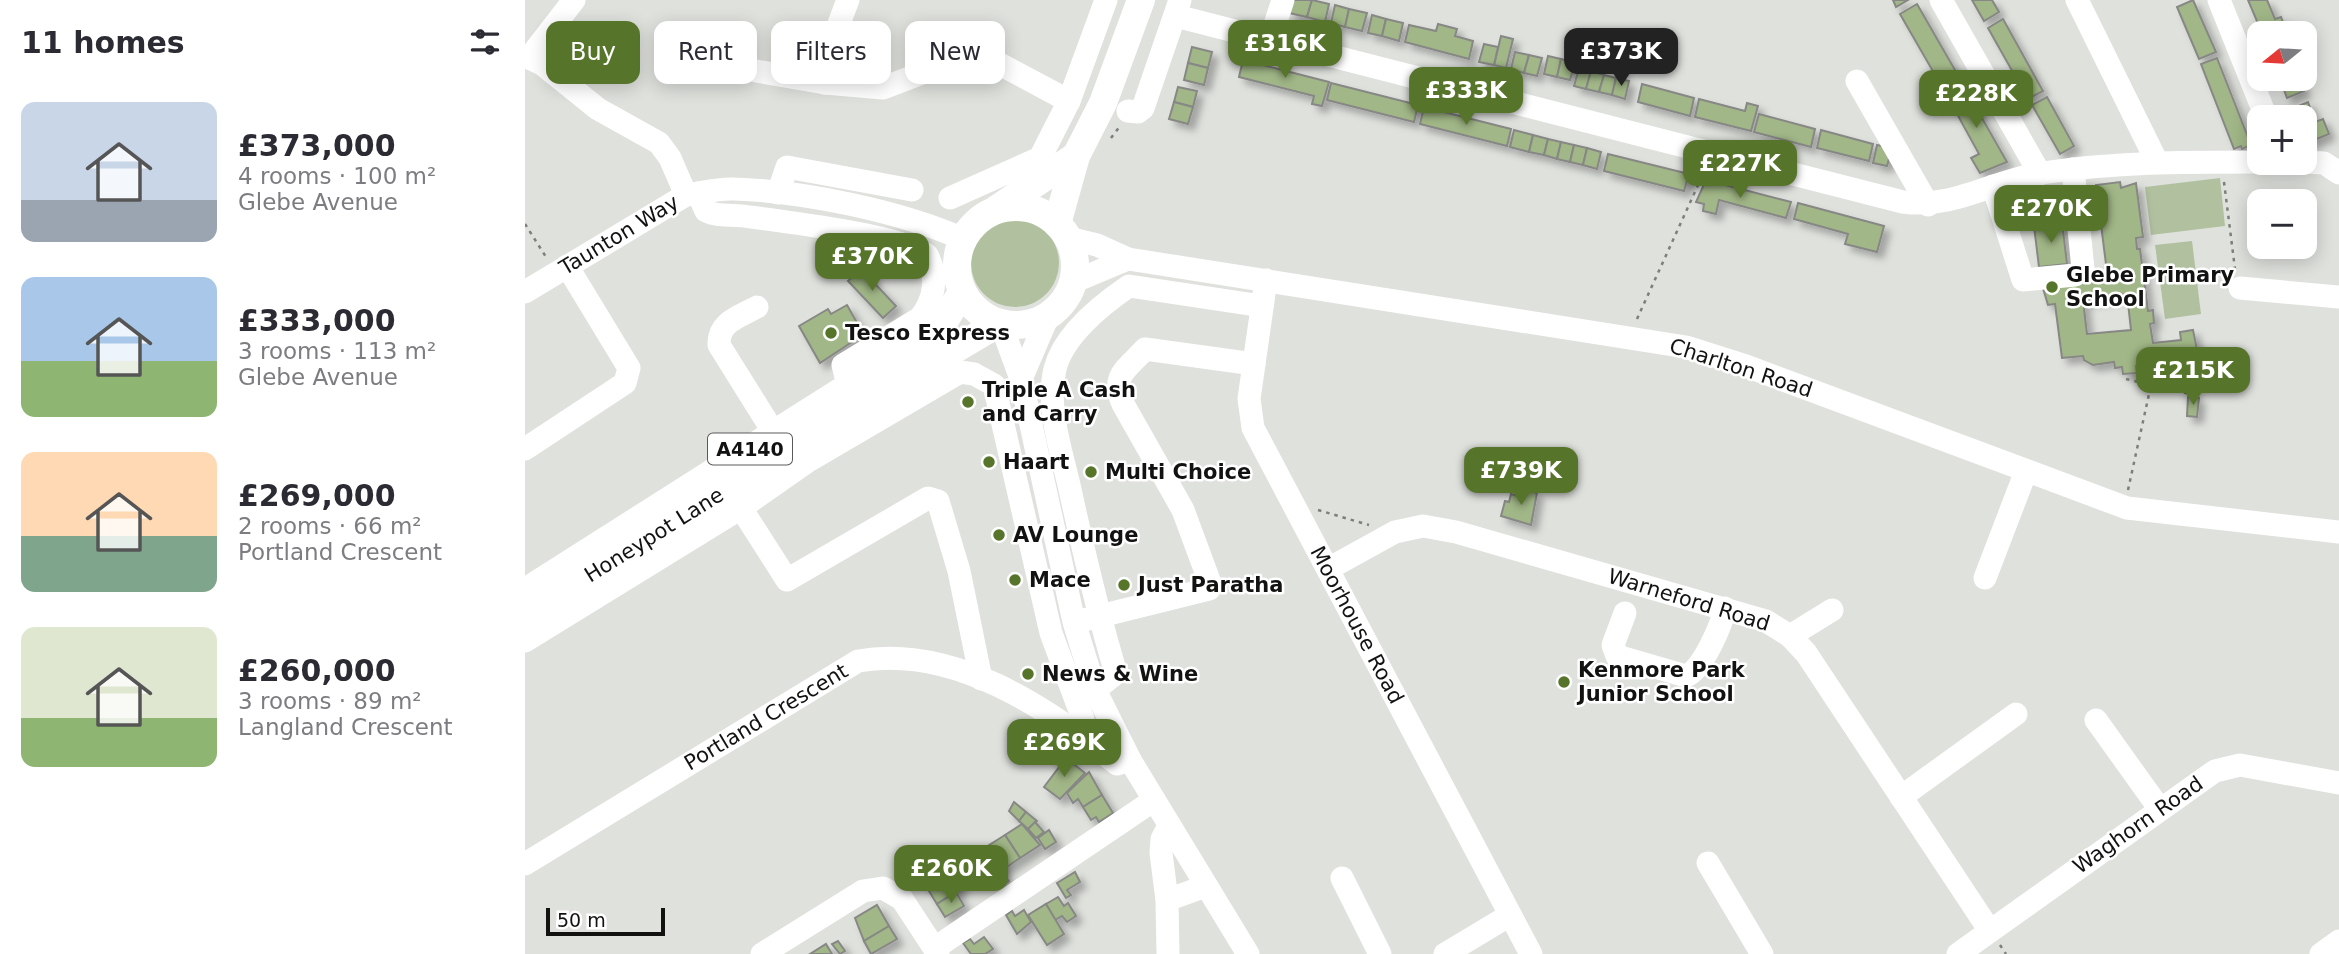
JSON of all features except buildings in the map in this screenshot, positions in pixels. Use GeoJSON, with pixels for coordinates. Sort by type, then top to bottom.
{"type":"FeatureCollection","features":[{"type":"Feature","properties":{"kind":"main road"},"geometry":{"type":"LineString","coordinates":[[1076,156],[978,221],[963,239],[958,252],[957,272],[962,292],[984,317],[1000,324],[1022,326],[1048,316],[1059,307],[1073,282],[1075,267],[1063,231],[1076,156],[1103,103],[1141,0]]}},
{"type":"Feature","properties":{"kind":"main road"},"geometry":{"type":"LineString","coordinates":[[993,212],[1010,207],[1027,208],[1041,213],[1063,231]]}},
{"type":"Feature","properties":{"kind":"main road","name":"Honeypot Lane"},"geometry":{"type":"LineString","coordinates":[[525,592],[658,534],[774,433],[942,325],[962,292]]}},
{"type":"Feature","properties":{"kind":"main road","name":"Honeypot Lane"},"geometry":{"type":"LineString","coordinates":[[525,616],[658,534],[903,392],[1000,324]]}},
{"type":"Feature","properties":{"kind":"street"},"geometry":{"type":"LineString","coordinates":[[574,0],[527,59],[542,64],[599,108],[659,143],[706,211],[713,215],[739,215],[865,236],[922,251],[930,262],[934,288],[928,308],[920,318],[843,365],[848,385]]}},
{"type":"Feature","properties":{"kind":"street"},"geometry":{"type":"LineString","coordinates":[[840,21],[848,0]]}},
{"type":"Feature","properties":{"kind":"street"},"geometry":{"type":"LineString","coordinates":[[950,198],[1040,158],[1069,101],[1106,0]]}},
{"type":"Feature","properties":{"kind":"street"},"geometry":{"type":"LineString","coordinates":[[1270,40],[1283,0]]}},
{"type":"Feature","properties":{"kind":"street"},"geometry":{"type":"LineString","coordinates":[[1941,0],[2039,174]]}},
{"type":"Feature","properties":{"kind":"street"},"geometry":{"type":"LineString","coordinates":[[2077,0],[2157,162]]}},
{"type":"Feature","properties":{"kind":"street"},"geometry":{"type":"LineString","coordinates":[[2219,0],[2261,105]]}},
{"type":"Feature","properties":{"kind":"street"},"geometry":{"type":"LineString","coordinates":[[1128,111],[1138,112],[1143,108],[1178,8],[1270,40],[1903,202],[1928,205],[2039,174],[2129,162],[2247,162]]}},
{"type":"Feature","properties":{"kind":"street"},"geometry":{"type":"LineString","coordinates":[[837,84],[883,88],[977,52],[1069,101]]}},
{"type":"Feature","properties":{"kind":"street"},"geometry":{"type":"LineString","coordinates":[[1857,80],[1928,205]]}},
{"type":"Feature","properties":{"kind":"street"},"geometry":{"type":"LineString","coordinates":[[2317,163],[2325,163],[2339,173]]}},
{"type":"Feature","properties":{"kind":"street"},"geometry":{"type":"LineString","coordinates":[[778,193],[787,167],[912,190]]}},
{"type":"Feature","properties":{"kind":"street"},"geometry":{"type":"LineString","coordinates":[[1993,187],[2023,280],[2075,275],[2083,269],[2073,169]]}},
{"type":"Feature","properties":{"kind":"street"},"geometry":{"type":"LineString","coordinates":[[865,236],[883,183]]}},
{"type":"Feature","properties":{"kind":"street","name":"Taunton Way"},"geometry":{"type":"LineString","coordinates":[[525,292],[692,194],[732,188],[778,193],[873,211],[942,229],[963,239]]}},
{"type":"Feature","properties":{"kind":"street","name":"Charlton Road"},"geometry":{"type":"LineString","coordinates":[[1063,231],[1128,259],[1686,346],[2123,507],[2165,514],[2339,532]]}},
{"type":"Feature","properties":{"kind":"street"},"geometry":{"type":"LineString","coordinates":[[1073,282],[1128,259]]}},
{"type":"Feature","properties":{"kind":"street"},"geometry":{"type":"LineString","coordinates":[[1188,294],[1189,268]]}},
{"type":"Feature","properties":{"kind":"street"},"geometry":{"type":"LineString","coordinates":[[525,449],[625,383],[629,368],[561,270]]}},
{"type":"Feature","properties":{"kind":"street","name":"Moorhouse Road"},"geometry":{"type":"LineString","coordinates":[[1266,280],[1249,399],[1253,428],[1531,954]]}},
{"type":"Feature","properties":{"kind":"street"},"geometry":{"type":"LineString","coordinates":[[1088,712],[1116,673],[1098,616],[1060,444],[1052,388],[1062,349],[1109,299],[1129,286],[1262,306]]}},
{"type":"Feature","properties":{"kind":"street"},"geometry":{"type":"LineString","coordinates":[[2240,288],[2339,297]]}},
{"type":"Feature","properties":{"kind":"street"},"geometry":{"type":"LineString","coordinates":[[757,307],[724,325],[719,334],[719,345],[774,433]]}},
{"type":"Feature","properties":{"kind":"street"},"geometry":{"type":"LineString","coordinates":[[1021,379],[1048,316]]}},
{"type":"Feature","properties":{"kind":"street"},"geometry":{"type":"LineString","coordinates":[[1000,324],[1021,379],[1074,622],[1088,712]]}},
{"type":"Feature","properties":{"kind":"street"},"geometry":{"type":"LineString","coordinates":[[1074,622],[1209,589],[1210,583],[1183,510],[1123,404],[1116,389],[1118,379],[1145,349],[1254,364]]}},
{"type":"Feature","properties":{"kind":"street"},"geometry":{"type":"LineString","coordinates":[[525,641],[658,534],[741,508],[903,392],[960,372],[974,374],[994,385],[1051,633],[1088,712],[1130,760],[1248,954]]}},
{"type":"Feature","properties":{"kind":"street"},"geometry":{"type":"LineString","coordinates":[[1011,461],[1060,444]]}},
{"type":"Feature","properties":{"kind":"street"},"geometry":{"type":"LineString","coordinates":[[1985,578],[2027,471]]}},
{"type":"Feature","properties":{"kind":"street"},"geometry":{"type":"LineString","coordinates":[[741,508],[787,580],[928,498],[938,501],[958,571],[981,679]]}},
{"type":"Feature","properties":{"kind":"street","name":"Warneford Road"},"geometry":{"type":"LineString","coordinates":[[1328,569],[1395,532],[1423,526],[1456,532],[1766,621],[1790,636],[1806,653],[1990,931]]}},
{"type":"Feature","properties":{"kind":"street"},"geometry":{"type":"LineString","coordinates":[[1625,613],[1613,645],[1617,656],[1686,677],[1696,669],[1723,622],[1725,608]]}},
{"type":"Feature","properties":{"kind":"street"},"geometry":{"type":"LineString","coordinates":[[1790,636],[1832,610]]}},
{"type":"Feature","properties":{"kind":"street","name":"Portland Crescent"},"geometry":{"type":"LineString","coordinates":[[525,864],[858,661],[884,656],[937,665],[981,679],[1022,697],[1088,712],[1117,764],[1130,760]]}},
{"type":"Feature","properties":{"kind":"street"},"geometry":{"type":"LineString","coordinates":[[1901,797],[2016,714]]}},
{"type":"Feature","properties":{"kind":"street"},"geometry":{"type":"LineString","coordinates":[[2096,720],[2159,808]]}},
{"type":"Feature","properties":{"kind":"street","name":"Waghorn Road"},"geometry":{"type":"LineString","coordinates":[[1958,954],[2159,808],[2215,771],[2240,765],[2339,783]]}},
{"type":"Feature","properties":{"kind":"street"},"geometry":{"type":"LineString","coordinates":[[762,954],[863,891],[883,888],[902,899],[936,951],[1154,800]]}},
{"type":"Feature","properties":{"kind":"street"},"geometry":{"type":"LineString","coordinates":[[1168,954],[1167,900],[1161,853],[1162,839],[1170,826]]}},
{"type":"Feature","properties":{"kind":"street"},"geometry":{"type":"LineString","coordinates":[[1708,863],[1762,954]]}},
{"type":"Feature","properties":{"kind":"street"},"geometry":{"type":"LineString","coordinates":[[1342,878],[1380,954]]}},
{"type":"Feature","properties":{"kind":"street"},"geometry":{"type":"LineString","coordinates":[[1167,900],[1206,886]]}},
{"type":"Feature","properties":{"kind":"street"},"geometry":{"type":"LineString","coordinates":[[1445,954],[1510,915]]}},
{"type":"Feature","properties":{"kind":"street"},"geometry":{"type":"LineString","coordinates":[[2322,954],[2339,942]]}},
{"type":"Feature","properties":{"kind":"path"},"geometry":{"type":"LineString","coordinates":[[1629,336],[1713,153]]}},
{"type":"Feature","properties":{"kind":"path"},"geometry":{"type":"LineString","coordinates":[[2222,162],[2240,288]]}},
{"type":"Feature","properties":{"kind":"path"},"geometry":{"type":"LineString","coordinates":[[525,224],[561,270]]}},
{"type":"Feature","properties":{"kind":"path"},"geometry":{"type":"LineString","coordinates":[[2126,379],[2195,395]]}},
{"type":"Feature","properties":{"kind":"path"},"geometry":{"type":"LineString","coordinates":[[2123,507],[2151,385]]}},
{"type":"Feature","properties":{"kind":"path"},"geometry":{"type":"LineString","coordinates":[[1291,502],[1395,532]]}},
{"type":"Feature","properties":{"kind":"green space"},"geometry":{"type":"Polygon","coordinates":[[[2220,178],[2225,226],[2151,235],[2145,187],[2220,178]]]}},
{"type":"Feature","properties":{"kind":"green space"},"geometry":{"type":"Polygon","coordinates":[[[1015,219],[1040,226],[1052,238],[1059,263],[1052,288],[1040,300],[1015,307],[990,300],[978,288],[971,263],[978,238],[990,226],[1015,219]]]}},
{"type":"Feature","properties":{"kind":"green space"},"geometry":{"type":"Polygon","coordinates":[[[2192,241],[2201,314],[2165,319],[2155,245],[2192,241]]]}},
{"type":"Feature","properties":{"kind":"place","name":"Glebe Primary School"},"geometry":{"type":"Point","coordinates":[2052,287]}},
{"type":"Feature","properties":{"kind":"place","name":"Tesco Express"},"geometry":{"type":"Point","coordinates":[831,333]}},
{"type":"Feature","properties":{"kind":"place","name":"Triple A Cash and Carry"},"geometry":{"type":"Point","coordinates":[968,402]}},
{"type":"Feature","properties":{"kind":"place","name":"Haart"},"geometry":{"type":"Point","coordinates":[989,462]}},
{"type":"Feature","properties":{"kind":"place","name":"Multi Choice"},"geometry":{"type":"Point","coordinates":[1091,472]}},
{"type":"Feature","properties":{"kind":"place","name":"AV Lounge"},"geometry":{"type":"Point","coordinates":[999,535]}},
{"type":"Feature","properties":{"kind":"place","name":"Mace"},"geometry":{"type":"Point","coordinates":[1015,580]}},
{"type":"Feature","properties":{"kind":"place","name":"Just Paratha"},"geometry":{"type":"Point","coordinates":[1124,585]}},
{"type":"Feature","properties":{"kind":"place","name":"News & Wine"},"geometry":{"type":"Point","coordinates":[1028,674]}},
{"type":"Feature","properties":{"kind":"place","name":"Kenmore Park Junior School"},"geometry":{"type":"Point","coordinates":[1564,682]}}]}
